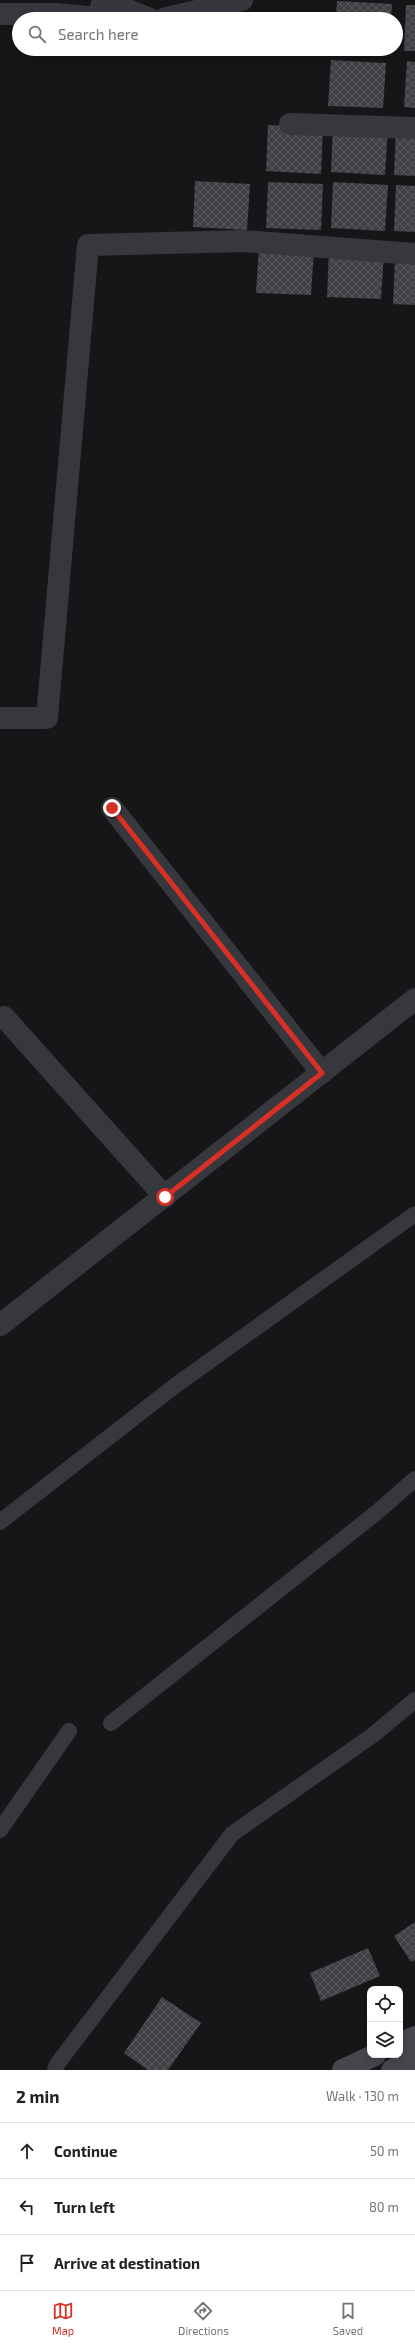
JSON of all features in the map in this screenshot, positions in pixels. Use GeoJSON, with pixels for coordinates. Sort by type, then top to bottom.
{"type":"FeatureCollection","features":[{"type":"Feature","properties":{"kind":"street"},"geometry":{"type":"LineString","coordinates":[[100,12],[103,0],[133,12]]}},
{"type":"Feature","properties":{"kind":"street"},"geometry":{"type":"LineString","coordinates":[[192,12],[242,0]]}},
{"type":"Feature","properties":{"kind":"street"},"geometry":{"type":"LineString","coordinates":[[0,14],[12,14]]}},
{"type":"Feature","properties":{"kind":"street"},"geometry":{"type":"LineString","coordinates":[[290,124],[415,128]]}},
{"type":"Feature","properties":{"kind":"street"},"geometry":{"type":"LineString","coordinates":[[0,718],[47,718],[88,245],[243,241],[415,254]]}},
{"type":"Feature","properties":{"kind":"street"},"geometry":{"type":"LineString","coordinates":[[112,808],[322,1073]]}},
{"type":"Feature","properties":{"kind":"street"},"geometry":{"type":"LineString","coordinates":[[0,1325],[165,1197],[415,999]]}},
{"type":"Feature","properties":{"kind":"street"},"geometry":{"type":"LineString","coordinates":[[4,1017],[165,1197]]}},
{"type":"Feature","properties":{"kind":"street"},"geometry":{"type":"LineString","coordinates":[[403,2043],[415,2037]]}},
{"type":"Feature","properties":{"kind":"street"},"geometry":{"type":"LineString","coordinates":[[343,2070],[369,2058]]}},
{"type":"Feature","properties":{"kind":"street"},"geometry":{"type":"LineString","coordinates":[[392,2070],[415,2060]]}},
{"type":"Feature","properties":{"kind":"lane"},"geometry":{"type":"LineString","coordinates":[[0,1522],[176,1385],[415,1214]]}},
{"type":"Feature","properties":{"kind":"lane"},"geometry":{"type":"LineString","coordinates":[[111,1723],[376,1512],[415,1479]]}},
{"type":"Feature","properties":{"kind":"lane"},"geometry":{"type":"LineString","coordinates":[[55,2070],[58,2063],[232,1834],[373,1735],[415,1700]]}},
{"type":"Feature","properties":{"kind":"lane"},"geometry":{"type":"LineString","coordinates":[[0,1830],[69,1731]]}},
{"type":"Feature","properties":{"kind":"building"},"geometry":{"type":"Polygon","coordinates":[[[337,1],[392,4],[391,12],[336,12],[337,1]]]}},
{"type":"Feature","properties":{"kind":"building"},"geometry":{"type":"Polygon","coordinates":[[[406,5],[415,5],[415,51],[404,51],[406,5]]]}},
{"type":"Feature","properties":{"kind":"building"},"geometry":{"type":"Polygon","coordinates":[[[331,60],[386,63],[383,108],[328,106],[331,60]]]}},
{"type":"Feature","properties":{"kind":"building"},"geometry":{"type":"Polygon","coordinates":[[[407,61],[415,62],[415,108],[404,107],[407,61]]]}},
{"type":"Feature","properties":{"kind":"building"},"geometry":{"type":"Polygon","coordinates":[[[268,125],[323,128],[321,174],[266,171],[268,125]]]}},
{"type":"Feature","properties":{"kind":"building"},"geometry":{"type":"Polygon","coordinates":[[[333,126],[388,129],[385,175],[331,172],[333,126]]]}},
{"type":"Feature","properties":{"kind":"building"},"geometry":{"type":"Polygon","coordinates":[[[396,129],[415,130],[415,176],[394,175],[396,129]]]}},
{"type":"Feature","properties":{"kind":"building"},"geometry":{"type":"Polygon","coordinates":[[[195,181],[250,184],[247,230],[193,227],[195,181]]]}},
{"type":"Feature","properties":{"kind":"building"},"geometry":{"type":"Polygon","coordinates":[[[268,182],[323,184],[321,230],[266,228],[268,182]]]}},
{"type":"Feature","properties":{"kind":"building"},"geometry":{"type":"Polygon","coordinates":[[[333,182],[388,185],[385,231],[331,228],[333,182]]]}},
{"type":"Feature","properties":{"kind":"building"},"geometry":{"type":"Polygon","coordinates":[[[396,185],[415,186],[415,232],[394,231],[396,185]]]}},
{"type":"Feature","properties":{"kind":"building"},"geometry":{"type":"Polygon","coordinates":[[[259,247],[314,249],[311,295],[256,293],[259,247]]]}},
{"type":"Feature","properties":{"kind":"building"},"geometry":{"type":"Polygon","coordinates":[[[329,251],[384,253],[381,299],[327,297],[329,251]]]}},
{"type":"Feature","properties":{"kind":"building"},"geometry":{"type":"Polygon","coordinates":[[[395,259],[415,260],[415,305],[393,304],[395,259]]]}},
{"type":"Feature","properties":{"kind":"building"},"geometry":{"type":"Polygon","coordinates":[[[415,1922],[415,1960],[411,1962],[394,1936],[415,1922]]]}},
{"type":"Feature","properties":{"kind":"building"},"geometry":{"type":"Polygon","coordinates":[[[368,1948],[380,1976],[321,2001],[310,1973],[368,1948]]]}},
{"type":"Feature","properties":{"kind":"building"},"geometry":{"type":"Polygon","coordinates":[[[162,1997],[201,2023],[168,2070],[148,2070],[124,2053],[162,1997]]]}},
{"type":"Feature","properties":{"kind":"route"},"geometry":{"type":"LineString","coordinates":[[112,808],[322,1073],[165,1197]]}}]}
